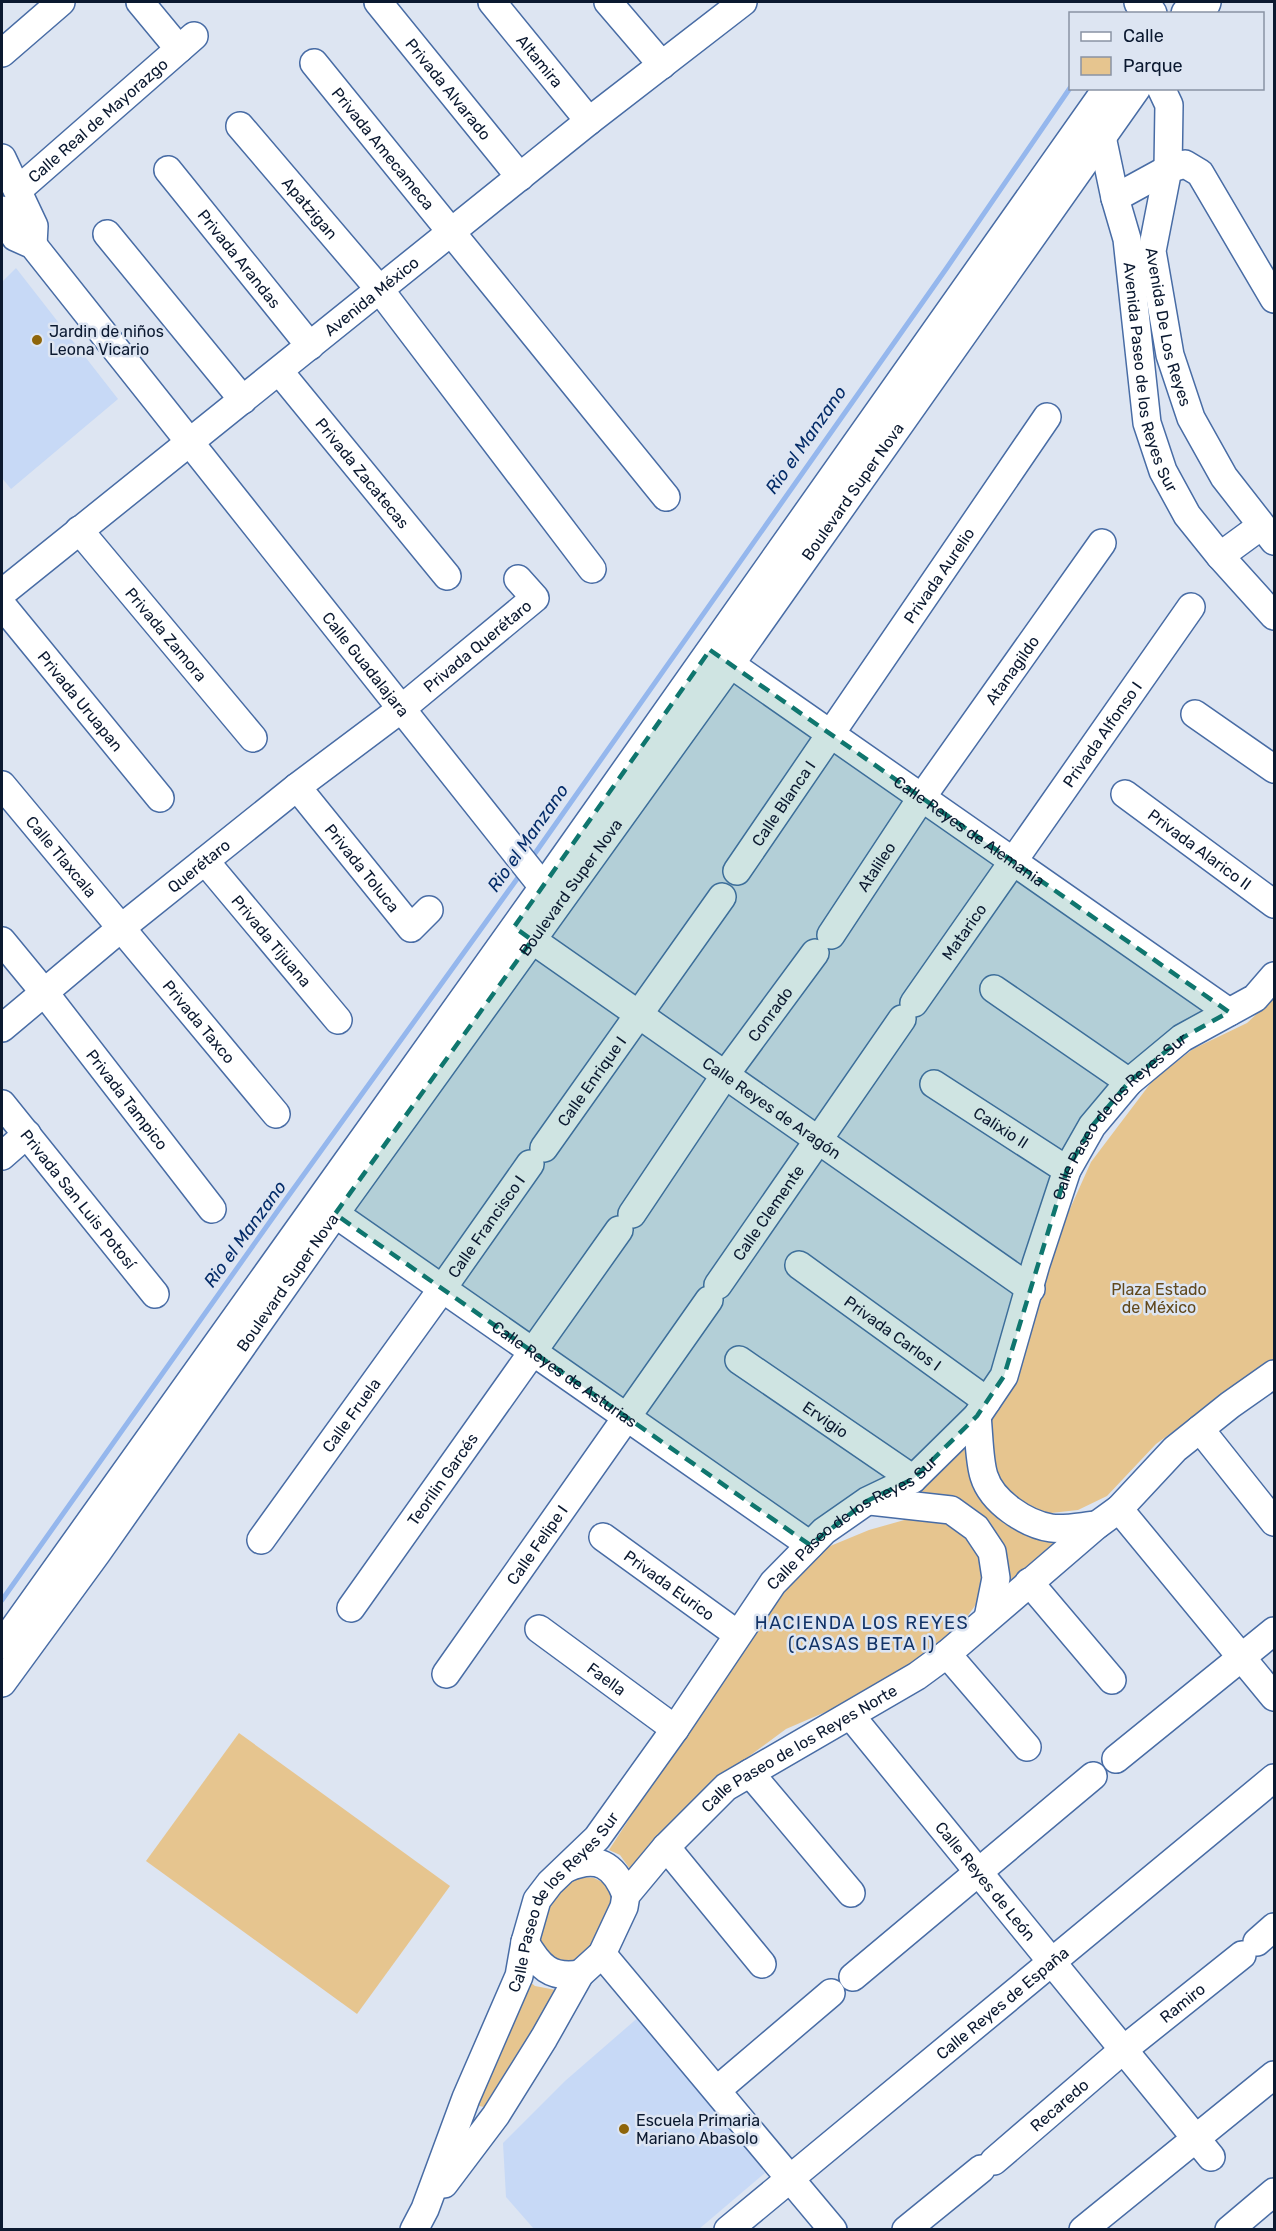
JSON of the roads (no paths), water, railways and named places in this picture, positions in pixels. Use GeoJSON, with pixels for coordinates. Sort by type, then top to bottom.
{"type":"FeatureCollection","features":[{"type":"Feature","properties":{"kind":"main road"},"geometry":{"type":"LineString","coordinates":[[1191,12],[1204,2]]}},
{"type":"Feature","properties":{"kind":"street"},"geometry":{"type":"LineString","coordinates":[[2,53],[61,2]]}},
{"type":"Feature","properties":{"kind":"street","name":"Calle Real de Mayorazgo"},"geometry":{"type":"LineString","coordinates":[[10,200],[187,43],[140,2]]}},
{"type":"Feature","properties":{"kind":"street","name":"Privada Alvarado"},"geometry":{"type":"LineString","coordinates":[[378,2],[520,177]]}},
{"type":"Feature","properties":{"kind":"street","name":"Altamira"},"geometry":{"type":"LineString","coordinates":[[492,2],[589,121]]}},
{"type":"Feature","properties":{"kind":"street"},"geometry":{"type":"LineString","coordinates":[[608,2],[662,65]]}},
{"type":"Feature","properties":{"kind":"street","name":"Avenida México"},"geometry":{"type":"LineString","coordinates":[[2,593],[589,121],[662,65],[733,4]]}},
{"type":"Feature","properties":{"kind":"street","name":"Privada Amecameca"},"geometry":{"type":"LineString","coordinates":[[314,63],[666,497]]}},
{"type":"Feature","properties":{"kind":"street","name":"Boulevard Super Nova"},"geometry":{"type":"LineString","coordinates":[[2,1645],[327,1208],[720,658],[1136,90]]}},
{"type":"Feature","properties":{"kind":"street","name":"Avenida De Los Reyes"},"geometry":{"type":"LineString","coordinates":[[1162,90],[1169,105],[1168,169],[1152,251],[1170,355],[1191,418],[1224,477],[1268,533]]}},
{"type":"Feature","properties":{"kind":"street","name":"Boulevard Super Nova"},"geometry":{"type":"LineString","coordinates":[[523,933],[540,883],[720,658],[1101,97]]}},
{"type":"Feature","properties":{"kind":"street","name":"Avenida Paseo de los Reyes Sur"},"geometry":{"type":"LineString","coordinates":[[1101,97],[1102,136],[1115,198],[1127,239],[1147,423],[1163,471],[1187,515],[1220,556],[1275,616]]}},
{"type":"Feature","properties":{"kind":"street","name":"Apatzigan"},"geometry":{"type":"LineString","coordinates":[[240,126],[380,290],[592,569]]}},
{"type":"Feature","properties":{"kind":"street"},"geometry":{"type":"LineString","coordinates":[[2,158],[10,200]]}},
{"type":"Feature","properties":{"kind":"street"},"geometry":{"type":"LineString","coordinates":[[1115,198],[1168,169],[1185,164],[1200,173],[1275,299]]}},
{"type":"Feature","properties":{"kind":"street","name":"Privada Arandas"},"geometry":{"type":"LineString","coordinates":[[168,170],[310,346]]}},
{"type":"Feature","properties":{"kind":"street","name":"Calle Guadalajara"},"geometry":{"type":"LineString","coordinates":[[10,200],[34,226],[33,245],[188,443],[540,883]]}},
{"type":"Feature","properties":{"kind":"street"},"geometry":{"type":"LineString","coordinates":[[107,234],[243,400]]}},
{"type":"Feature","properties":{"kind":"street","name":"Privada Zacatecas"},"geometry":{"type":"LineString","coordinates":[[279,370],[447,576]]}},
{"type":"Feature","properties":{"kind":"street","name":"Privada Aurelio"},"geometry":{"type":"LineString","coordinates":[[831,734],[1047,417]]}},
{"type":"Feature","properties":{"kind":"street","name":"Privada Zamora"},"geometry":{"type":"LineString","coordinates":[[79,530],[253,738]]}},
{"type":"Feature","properties":{"kind":"street"},"geometry":{"type":"LineString","coordinates":[[1220,556],[1268,533]]}},
{"type":"Feature","properties":{"kind":"street","name":"Atanagildo"},"geometry":{"type":"LineString","coordinates":[[922,797],[1102,543]]}},
{"type":"Feature","properties":{"kind":"street","name":"Privada Querétaro"},"geometry":{"type":"LineString","coordinates":[[401,709],[535,598],[518,579]]}},
{"type":"Feature","properties":{"kind":"street","name":"Privada Uruapan"},"geometry":{"type":"LineString","coordinates":[[2,605],[160,798]]}},
{"type":"Feature","properties":{"kind":"street","name":"Privada Alfonso I"},"geometry":{"type":"LineString","coordinates":[[1013,860],[1191,607]]}},
{"type":"Feature","properties":{"kind":"street","name":"Calle Reyes de Alemania"},"geometry":{"type":"LineString","coordinates":[[720,658],[1229,1012]]}},
{"type":"Feature","properties":{"kind":"street","name":"Querétaro"},"geometry":{"type":"LineString","coordinates":[[2,1029],[121,928],[297,787],[401,709]]}},
{"type":"Feature","properties":{"kind":"street"},"geometry":{"type":"LineString","coordinates":[[1195,714],[1275,769]]}},
{"type":"Feature","properties":{"kind":"street","name":"Calle Blanca I"},"geometry":{"type":"LineString","coordinates":[[737,871],[831,734]]}},
{"type":"Feature","properties":{"kind":"street","name":"Calle Tlaxcala"},"geometry":{"type":"LineString","coordinates":[[2,785],[121,928]]}},
{"type":"Feature","properties":{"kind":"street","name":"Privada Toluca"},"geometry":{"type":"LineString","coordinates":[[297,787],[411,928],[429,910]]}},
{"type":"Feature","properties":{"kind":"street","name":"Privada Alarico II"},"geometry":{"type":"LineString","coordinates":[[1125,794],[1275,904]]}},
{"type":"Feature","properties":{"kind":"street","name":"Atalileo"},"geometry":{"type":"LineString","coordinates":[[823,944],[922,797]]}},
{"type":"Feature","properties":{"kind":"street","name":"Matarico"},"geometry":{"type":"LineString","coordinates":[[817,1140],[1013,860]]}},
{"type":"Feature","properties":{"kind":"street","name":"Privada Tijuana"},"geometry":{"type":"LineString","coordinates":[[205,861],[338,1020]]}},
{"type":"Feature","properties":{"kind":"street","name":"Calle Enrique I"},"geometry":{"type":"LineString","coordinates":[[537,1156],[722,897]]}},
{"type":"Feature","properties":{"kind":"street","name":"Privada Taxco"},"geometry":{"type":"LineString","coordinates":[[121,928],[276,1114]]}},
{"type":"Feature","properties":{"kind":"street","name":"Calle Reyes de Aragón"},"geometry":{"type":"LineString","coordinates":[[523,933],[1030,1289]]}},
{"type":"Feature","properties":{"kind":"street","name":"Privada Tampico"},"geometry":{"type":"LineString","coordinates":[[2,941],[212,1209]]}},
{"type":"Feature","properties":{"kind":"street","name":"Conrado"},"geometry":{"type":"LineString","coordinates":[[626,1222],[725,1075],[823,944]]}},
{"type":"Feature","properties":{"kind":"street","name":"Calle Paseo de los Reyes Sur"},"geometry":{"type":"LineString","coordinates":[[420,2219],[466,2098],[519,1976],[525,1942],[537,1900],[550,1883],[597,1838],[675,1730],[773,1583],[824,1531],[867,1501],[913,1479],[982,1409],[1004,1376],[1036,1264],[1067,1170],[1092,1126],[1129,1082],[1182,1038],[1255,998],[1275,976]]}},
{"type":"Feature","properties":{"kind":"street"},"geometry":{"type":"LineString","coordinates":[[994,989],[1129,1082]]}},
{"type":"Feature","properties":{"kind":"street","name":"Calixio II"},"geometry":{"type":"LineString","coordinates":[[934,1084],[1067,1170]]}},
{"type":"Feature","properties":{"kind":"street","name":"Privada San Luis Potosí"},"geometry":{"type":"LineString","coordinates":[[2,1104],[155,1294]]}},
{"type":"Feature","properties":{"kind":"street"},"geometry":{"type":"LineString","coordinates":[[2,1156],[27,1134]]}},
{"type":"Feature","properties":{"kind":"street","name":"Calle Clemente"},"geometry":{"type":"LineString","coordinates":[[626,1416],[817,1140]]}},
{"type":"Feature","properties":{"kind":"street","name":"Calle Francisco I"},"geometry":{"type":"LineString","coordinates":[[442,1289],[537,1156]]}},
{"type":"Feature","properties":{"kind":"street","name":"Boulevard Super Nova"},"geometry":{"type":"LineString","coordinates":[[2,1683],[98,1553],[327,1208]]}},
{"type":"Feature","properties":{"kind":"street","name":"Calle Reyes de Asturias"},"geometry":{"type":"LineString","coordinates":[[327,1208],[810,1545]]}},
{"type":"Feature","properties":{"kind":"street","name":"Teorilin Garcés"},"geometry":{"type":"LineString","coordinates":[[351,1608],[626,1222]]}},
{"type":"Feature","properties":{"kind":"street","name":"Privada Carlos I"},"geometry":{"type":"LineString","coordinates":[[799,1265],[982,1409]]}},
{"type":"Feature","properties":{"kind":"street","name":"Calle Fruela"},"geometry":{"type":"LineString","coordinates":[[261,1540],[442,1289]]}},
{"type":"Feature","properties":{"kind":"street","name":"Ervigio"},"geometry":{"type":"LineString","coordinates":[[739,1360],[913,1479]]}},
{"type":"Feature","properties":{"kind":"street","name":"Calle Paseo de los Reyes Norte"},"geometry":{"type":"LineString","coordinates":[[420,2219],[496,2115],[544,2038],[580,1974],[602,1954],[624,1907],[626,1895],[666,1847],[726,1787],[851,1716],[917,1676],[947,1654],[1029,1582],[1119,1509],[1175,1449],[1230,1405],[1275,1374]]}},
{"type":"Feature","properties":{"kind":"street"},"geometry":{"type":"LineString","coordinates":[[982,1409],[984,1477],[998,1499],[1016,1515],[1042,1526],[1052,1528],[1097,1525]]}},
{"type":"Feature","properties":{"kind":"street","name":"Calle Felipe I"},"geometry":{"type":"LineString","coordinates":[[446,1674],[626,1416]]}},
{"type":"Feature","properties":{"kind":"street"},"geometry":{"type":"LineString","coordinates":[[1200,1429],[1275,1522]]}},
{"type":"Feature","properties":{"kind":"street"},"geometry":{"type":"LineString","coordinates":[[867,1501],[951,1510],[976,1528],[992,1552],[996,1578],[988,1618]]}},
{"type":"Feature","properties":{"kind":"street"},"geometry":{"type":"LineString","coordinates":[[1119,1509],[1275,1697]]}},
{"type":"Feature","properties":{"kind":"street","name":"Privada Eurico"},"geometry":{"type":"LineString","coordinates":[[603,1537],[737,1634]]}},
{"type":"Feature","properties":{"kind":"street"},"geometry":{"type":"LineString","coordinates":[[1029,1582],[1113,1680]]}},
{"type":"Feature","properties":{"kind":"street","name":"Faella"},"geometry":{"type":"LineString","coordinates":[[539,1629],[675,1730]]}},
{"type":"Feature","properties":{"kind":"street"},"geometry":{"type":"LineString","coordinates":[[1116,1759],[1275,1631]]}},
{"type":"Feature","properties":{"kind":"street"},"geometry":{"type":"LineString","coordinates":[[947,1654],[1027,1747]]}},
{"type":"Feature","properties":{"kind":"street","name":"Calle Reyes de León"},"geometry":{"type":"LineString","coordinates":[[851,1716],[1204,2148]]}},
{"type":"Feature","properties":{"kind":"street"},"geometry":{"type":"LineString","coordinates":[[750,1773],[851,1893]]}},
{"type":"Feature","properties":{"kind":"street"},"geometry":{"type":"LineString","coordinates":[[853,1977],[1093,1776]]}},
{"type":"Feature","properties":{"kind":"street","name":"Calle Reyes de España"},"geometry":{"type":"LineString","coordinates":[[728,2229],[1275,1778]]}},
{"type":"Feature","properties":{"kind":"street"},"geometry":{"type":"LineString","coordinates":[[666,1847],[762,1964]]}},
{"type":"Feature","properties":{"kind":"street"},"geometry":{"type":"LineString","coordinates":[[567,1868],[590,1861],[602,1863],[621,1882],[626,1895]]}},
{"type":"Feature","properties":{"kind":"street","name":"Ramiro"},"geometry":{"type":"LineString","coordinates":[[1124,2050],[1258,1941]]}},
{"type":"Feature","properties":{"kind":"street"},"geometry":{"type":"LineString","coordinates":[[525,1942],[536,1961],[544,1969],[563,1975],[580,1974]]}},
{"type":"Feature","properties":{"kind":"street"},"geometry":{"type":"LineString","coordinates":[[602,1954],[833,2229]]}},
{"type":"Feature","properties":{"kind":"street"},"geometry":{"type":"LineString","coordinates":[[717,2090],[831,1993]]}},
{"type":"Feature","properties":{"kind":"street","name":"Recaredo"},"geometry":{"type":"LineString","coordinates":[[906,2229],[988,2165],[1124,2050]]}},
{"type":"Feature","properties":{"kind":"street"},"geometry":{"type":"LineString","coordinates":[[1083,2229],[1204,2148],[1275,2075]]}},
{"type":"Feature","properties":{"kind":"street"},"geometry":{"type":"LineString","coordinates":[[1229,2229],[1275,2192]]}},
{"type":"Feature","properties":{"kind":"waterway","name":"Rio el Manzano"},"geometry":{"type":"LineString","coordinates":[[531,859],[946,269],[1069,89]]}},
{"type":"Feature","properties":{"kind":"waterway","name":"Rio el Manzano"},"geometry":{"type":"LineString","coordinates":[[2,1600],[279,1209],[522,872]]}},
{"type":"Feature","properties":{"kind":"place","name":"Jardin de niños Leona Vicario"},"geometry":{"type":"Point","coordinates":[37,340]}},
{"type":"Feature","properties":{"kind":"place","name":"Escuela Primaria Mariano Abasolo"},"geometry":{"type":"Point","coordinates":[624,2129]}},
{"type":"Feature","properties":{"kind":"district","name":"HACIENDA LOS REYES (CASAS BETA I)"},"geometry":{"type":"Point","coordinates":[862,1633]}},
{"type":"Feature","properties":{"kind":"park label","name":"Plaza Estado de México"},"geometry":{"type":"Point","coordinates":[1159,1298]}}]}
